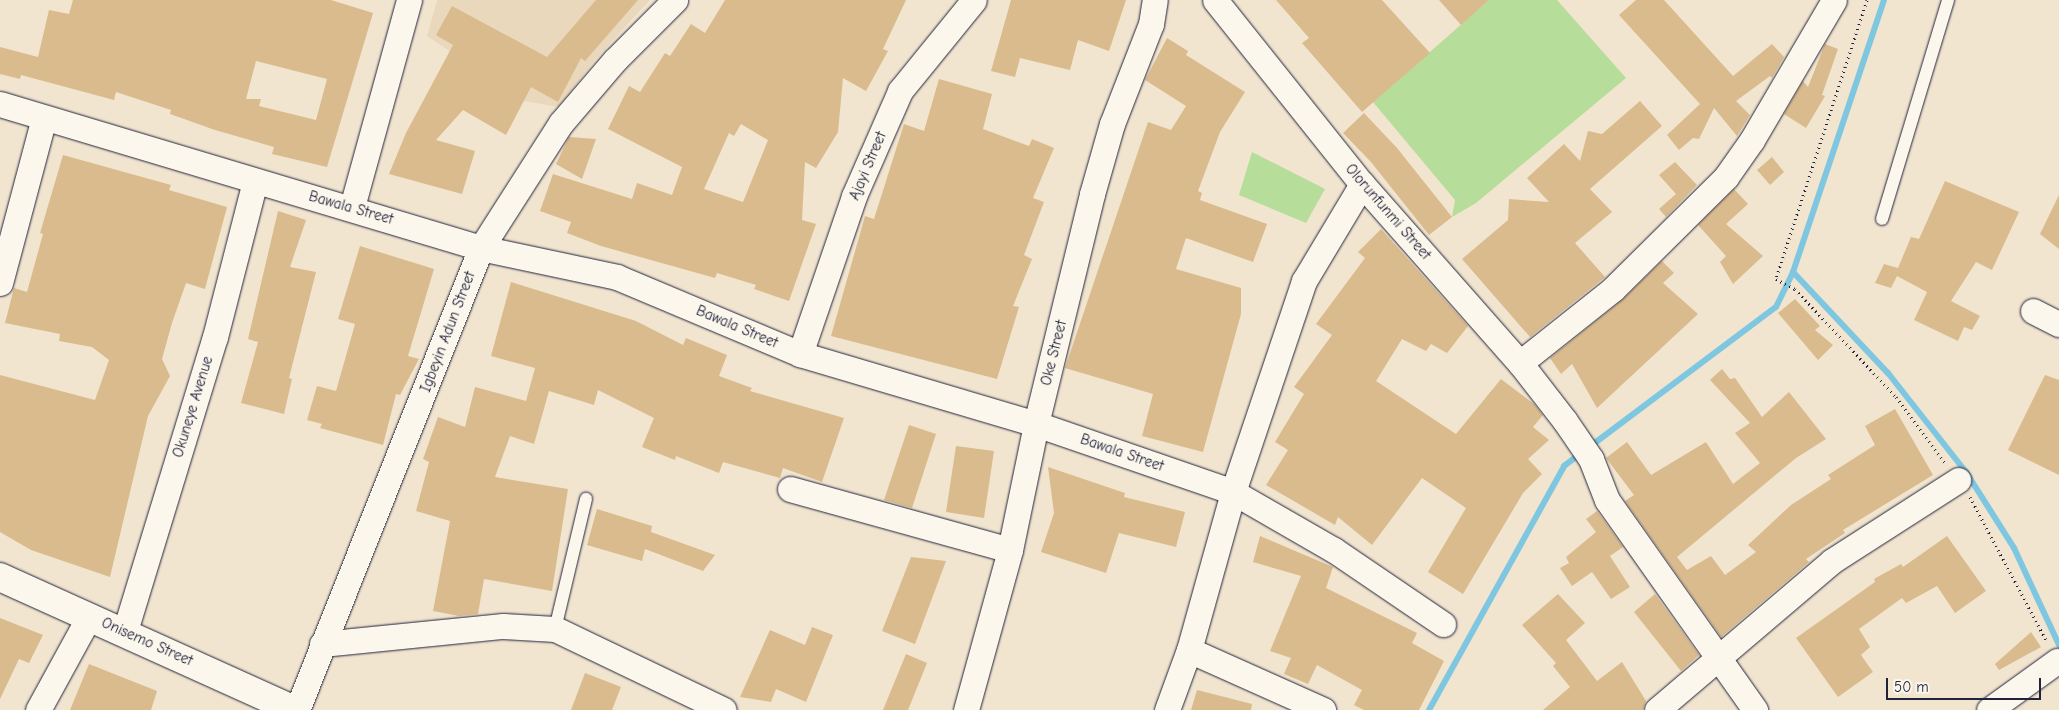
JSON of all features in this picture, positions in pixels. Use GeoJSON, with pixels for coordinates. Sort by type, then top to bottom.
{"type":"FeatureCollection","features":[{"type":"Feature","properties":{"kind":"street"},"geometry":{"type":"LineString","coordinates":[[352,206],[409,0]]}},
{"type":"Feature","properties":{"kind":"street","name":"Igbeyin Adun Street"},"geometry":{"type":"LineString","coordinates":[[295,710],[481,248],[561,123],[615,60],[675,0]]}},
{"type":"Feature","properties":{"kind":"street","name":"Ajayi Street"},"geometry":{"type":"LineString","coordinates":[[800,354],[854,196],[900,91],[974,0]]}},
{"type":"Feature","properties":{"kind":"street","name":"Oke Street"},"geometry":{"type":"LineString","coordinates":[[966,710],[1010,550],[1036,424],[1109,133],[1151,24],[1155,0]]}},
{"type":"Feature","properties":{"kind":"street","name":"Olorunfunmi Street"},"geometry":{"type":"LineString","coordinates":[[1215,0],[1362,184],[1520,363],[1565,421],[1588,454],[1607,500],[1754,710]]}},
{"type":"Feature","properties":{"kind":"street"},"geometry":{"type":"LineString","coordinates":[[1520,363],[1613,289],[1726,176],[1752,140],[1834,0]]}},
{"type":"Feature","properties":{"kind":"street","name":"Bawala Street"},"geometry":{"type":"LineString","coordinates":[[0,104],[255,181],[352,206],[481,248],[617,277],[800,354],[1036,424],[1233,492],[1334,550],[1444,624]]}},
{"type":"Feature","properties":{"kind":"street"},"geometry":{"type":"LineString","coordinates":[[0,283],[44,118]]}},
{"type":"Feature","properties":{"kind":"street","name":"Okuneye Avenue"},"geometry":{"type":"LineString","coordinates":[[125,631],[215,337],[255,181]]}},
{"type":"Feature","properties":{"kind":"street"},"geometry":{"type":"LineString","coordinates":[[1166,710],[1189,650],[1233,492],[1304,281],[1362,184]]}},
{"type":"Feature","properties":{"kind":"street"},"geometry":{"type":"LineString","coordinates":[[2033,311],[2059,324]]}},
{"type":"Feature","properties":{"kind":"street"},"geometry":{"type":"LineString","coordinates":[[1657,710],[1832,561],[1958,480]]}},
{"type":"Feature","properties":{"kind":"street"},"geometry":{"type":"LineString","coordinates":[[790,489],[1010,550]]}},
{"type":"Feature","properties":{"kind":"street","name":"Onisemo Street"},"geometry":{"type":"LineString","coordinates":[[0,577],[125,631],[295,710]]}},
{"type":"Feature","properties":{"kind":"street"},"geometry":{"type":"LineString","coordinates":[[38,710],[89,616]]}},
{"type":"Feature","properties":{"kind":"street"},"geometry":{"type":"LineString","coordinates":[[322,644],[503,626],[555,629],[724,710]]}},
{"type":"Feature","properties":{"kind":"street"},"geometry":{"type":"LineString","coordinates":[[1189,650],[1323,710]]}},
{"type":"Feature","properties":{"kind":"street"},"geometry":{"type":"LineString","coordinates":[[1989,710],[2057,661]]}},
{"type":"Feature","properties":{"kind":"lane"},"geometry":{"type":"LineString","coordinates":[[1882,219],[1948,0]]}},
{"type":"Feature","properties":{"kind":"lane"},"geometry":{"type":"LineString","coordinates":[[555,629],[586,499]]}},
{"type":"Feature","properties":{"kind":"path"},"geometry":{"type":"LineString","coordinates":[[1799,294],[1795,289],[1776,279],[1867,0]]}},
{"type":"Feature","properties":{"kind":"shaded area"},"geometry":{"type":"Polygon","coordinates":[[[437,0],[650,0],[594,61],[559,107],[524,101],[427,36],[437,0]]]}},
{"type":"Feature","properties":{"kind":"green space"},"geometry":{"type":"Polygon","coordinates":[[[1489,0],[1557,0],[1626,78],[1476,203],[1452,217],[1455,200],[1373,102],[1489,0]]]}},
{"type":"Feature","properties":{"kind":"green space"},"geometry":{"type":"Polygon","coordinates":[[[1252,152],[1325,189],[1306,223],[1239,195],[1252,152]]]}},
{"type":"Feature","properties":{"kind":"building"},"geometry":{"type":"Polygon","coordinates":[[[73,0],[331,0],[373,13],[327,167],[272,154],[274,147],[215,130],[170,114],[171,110],[116,92],[114,100],[21,75],[20,79],[0,74],[0,47],[38,57],[49,10],[69,14],[73,0]],[[256,61],[246,99],[261,99],[259,106],[316,120],[327,79],[256,61]]]}},
{"type":"Feature","properties":{"kind":"building"},"geometry":{"type":"Polygon","coordinates":[[[596,0],[638,0],[585,61],[581,58],[558,102],[531,87],[506,135],[463,110],[436,140],[475,151],[462,194],[389,174],[406,133],[453,45],[436,35],[452,6],[547,57],[596,0]]]}},
{"type":"Feature","properties":{"kind":"building"},"geometry":{"type":"Polygon","coordinates":[[[725,0],[906,0],[883,49],[888,51],[866,91],[843,78],[838,132],[816,168],[805,162],[802,220],[816,224],[789,301],[754,289],[756,285],[717,273],[715,278],[601,246],[567,233],[571,222],[540,211],[553,174],[632,199],[637,183],[672,195],[682,167],[608,129],[629,86],[640,92],[665,53],[670,56],[691,24],[705,33],[725,0]],[[741,124],[734,136],[729,133],[704,189],[743,202],[768,140],[741,124]]]}},
{"type":"Feature","properties":{"kind":"building"},"geometry":{"type":"Polygon","coordinates":[[[1011,0],[1126,0],[1109,51],[1078,40],[1070,70],[1020,58],[1015,77],[991,71],[1011,0]]]}},
{"type":"Feature","properties":{"kind":"building"},"geometry":{"type":"Polygon","coordinates":[[[1276,0],[1382,0],[1430,53],[1362,112],[1302,43],[1309,38],[1276,0]]]}},
{"type":"Feature","properties":{"kind":"building"},"geometry":{"type":"Polygon","coordinates":[[[1439,0],[1489,0],[1461,25],[1439,0]]]}},
{"type":"Feature","properties":{"kind":"building"},"geometry":{"type":"Polygon","coordinates":[[[1636,0],[1664,0],[1733,76],[1772,44],[1784,57],[1772,78],[1770,76],[1736,101],[1750,115],[1737,136],[1714,108],[1699,139],[1693,138],[1679,150],[1667,135],[1700,104],[1619,15],[1636,0]]]}},
{"type":"Feature","properties":{"kind":"building"},"geometry":{"type":"Polygon","coordinates":[[[1167,38],[1188,51],[1186,55],[1245,92],[1220,132],[1198,191],[1202,193],[1200,200],[1267,224],[1253,262],[1186,238],[1176,269],[1241,288],[1241,314],[1203,452],[1142,436],[1153,394],[1065,368],[1148,122],[1171,130],[1186,106],[1145,80],[1167,38]]]}},
{"type":"Feature","properties":{"kind":"building"},"geometry":{"type":"Polygon","coordinates":[[[1825,44],[1838,49],[1822,95],[1825,96],[1806,128],[1784,114],[1803,81],[1808,87],[1825,44]]]}},
{"type":"Feature","properties":{"kind":"building"},"geometry":{"type":"Polygon","coordinates":[[[939,79],[992,94],[983,129],[1029,146],[1032,139],[1054,148],[1033,198],[1044,202],[1024,255],[1032,259],[1013,306],[1019,307],[997,379],[831,336],[865,216],[874,219],[904,124],[924,131],[939,79]]]}},
{"type":"Feature","properties":{"kind":"building"},"geometry":{"type":"Polygon","coordinates":[[[1640,101],[1662,126],[1590,189],[1612,212],[1575,243],[1605,277],[1530,337],[1462,259],[1508,220],[1509,199],[1549,202],[1527,178],[1564,144],[1580,161],[1588,131],[1602,134],[1640,101]]]}},
{"type":"Feature","properties":{"kind":"building"},"geometry":{"type":"Polygon","coordinates":[[[1364,113],[1397,148],[1452,217],[1429,235],[1371,162],[1343,133],[1364,113]]]}},
{"type":"Feature","properties":{"kind":"building"},"geometry":{"type":"Polygon","coordinates":[[[569,137],[596,139],[582,179],[556,164],[569,137]]]}},
{"type":"Feature","properties":{"kind":"building"},"geometry":{"type":"Polygon","coordinates":[[[63,155],[171,185],[169,190],[227,207],[205,289],[186,283],[172,323],[162,359],[170,376],[148,416],[110,577],[31,550],[0,532],[0,375],[95,400],[109,360],[92,347],[59,341],[60,334],[5,323],[14,288],[27,292],[43,234],[40,233],[63,155]]]}},
{"type":"Feature","properties":{"kind":"building"},"geometry":{"type":"Polygon","coordinates":[[[1772,157],[1784,172],[1770,185],[1757,170],[1772,157]]]}},
{"type":"Feature","properties":{"kind":"building"},"geometry":{"type":"Polygon","coordinates":[[[1675,162],[1697,185],[1666,217],[1659,209],[1676,194],[1659,175],[1675,162]]]}},
{"type":"Feature","properties":{"kind":"building"},"geometry":{"type":"Polygon","coordinates":[[[1945,181],[2019,212],[1992,270],[1976,262],[1951,301],[1980,316],[1972,330],[1964,327],[1958,341],[1914,320],[1927,292],[1897,276],[1891,288],[1875,283],[1884,264],[1898,268],[1911,237],[1919,239],[1945,181]]]}},
{"type":"Feature","properties":{"kind":"building"},"geometry":{"type":"Polygon","coordinates":[[[1734,189],[1748,204],[1726,224],[1763,256],[1733,284],[1720,262],[1726,256],[1698,225],[1734,189]]]}},
{"type":"Feature","properties":{"kind":"building"},"geometry":{"type":"Polygon","coordinates":[[[2059,195],[2059,249],[2040,234],[2059,195]]]}},
{"type":"Feature","properties":{"kind":"building"},"geometry":{"type":"Polygon","coordinates":[[[278,211],[306,220],[290,267],[316,272],[289,378],[292,379],[284,414],[241,403],[258,342],[248,339],[278,211]]]}},
{"type":"Feature","properties":{"kind":"building"},"geometry":{"type":"Polygon","coordinates":[[[1381,229],[1468,326],[1447,353],[1431,344],[1426,351],[1402,339],[1376,381],[1456,434],[1501,379],[1534,404],[1543,415],[1533,427],[1549,440],[1528,459],[1542,474],[1523,493],[1463,594],[1428,572],[1466,508],[1422,478],[1372,545],[1338,517],[1335,525],[1266,485],[1288,450],[1275,442],[1304,394],[1294,387],[1332,335],[1316,324],[1365,258],[1358,252],[1381,229]]]}},
{"type":"Feature","properties":{"kind":"building"},"geometry":{"type":"Polygon","coordinates":[[[360,246],[434,269],[408,356],[419,359],[400,395],[396,394],[383,445],[320,428],[322,424],[307,420],[317,386],[336,391],[355,324],[338,319],[360,246]]]}},
{"type":"Feature","properties":{"kind":"building"},"geometry":{"type":"Polygon","coordinates":[[[1662,261],[1674,273],[1663,283],[1698,314],[1597,408],[1572,364],[1561,374],[1550,358],[1622,300],[1662,261]]]}},
{"type":"Feature","properties":{"kind":"building"},"geometry":{"type":"Polygon","coordinates":[[[511,282],[636,321],[683,345],[686,338],[727,355],[719,376],[752,388],[750,391],[844,418],[822,482],[783,468],[780,478],[723,462],[719,473],[676,456],[675,460],[642,447],[654,418],[598,390],[594,405],[549,391],[534,444],[510,436],[495,477],[568,489],[552,591],[484,579],[478,614],[459,616],[433,611],[450,521],[416,511],[429,462],[423,459],[438,417],[465,427],[475,387],[526,401],[535,368],[491,356],[511,282]]]}},
{"type":"Feature","properties":{"kind":"building"},"geometry":{"type":"Polygon","coordinates":[[[1795,299],[1820,326],[1815,330],[1833,345],[1818,360],[1778,313],[1795,299]]]}},
{"type":"Feature","properties":{"kind":"building"},"geometry":{"type":"Polygon","coordinates":[[[1722,369],[1730,379],[1735,378],[1762,417],[1789,392],[1826,439],[1796,458],[1677,557],[1687,570],[1711,556],[1725,575],[1756,552],[1748,545],[1791,505],[1831,479],[1828,475],[1875,445],[1865,426],[1895,409],[1933,475],[1843,530],[1845,533],[1806,559],[1809,562],[1721,637],[1625,501],[1634,495],[1606,458],[1627,442],[1651,475],[1706,442],[1733,484],[1760,463],[1735,433],[1750,423],[1710,380],[1722,369]]]}},
{"type":"Feature","properties":{"kind":"building"},"geometry":{"type":"Polygon","coordinates":[[[2045,375],[2059,380],[2059,475],[2008,450],[2045,375]]]}},
{"type":"Feature","properties":{"kind":"building"},"geometry":{"type":"Polygon","coordinates":[[[909,425],[936,434],[912,508],[884,500],[909,425]]]}},
{"type":"Feature","properties":{"kind":"building"},"geometry":{"type":"Polygon","coordinates":[[[956,446],[994,451],[984,518],[946,512],[956,446]]]}},
{"type":"Feature","properties":{"kind":"building"},"geometry":{"type":"Polygon","coordinates":[[[1048,467],[1125,493],[1124,497],[1185,512],[1176,547],[1119,533],[1106,573],[1041,552],[1054,513],[1048,467]]]}},
{"type":"Feature","properties":{"kind":"building"},"geometry":{"type":"Polygon","coordinates":[[[597,509],[652,526],[651,532],[715,555],[703,571],[645,549],[642,561],[587,545],[597,509]]]}},
{"type":"Feature","properties":{"kind":"building"},"geometry":{"type":"Polygon","coordinates":[[[1597,511],[1623,547],[1610,556],[1630,587],[1611,599],[1592,572],[1572,586],[1560,568],[1569,563],[1566,557],[1596,532],[1586,519],[1597,511]]]}},
{"type":"Feature","properties":{"kind":"building"},"geometry":{"type":"Polygon","coordinates":[[[1260,536],[1333,567],[1326,588],[1417,633],[1412,643],[1444,661],[1419,710],[1364,710],[1354,705],[1362,690],[1317,665],[1308,684],[1284,674],[1291,658],[1270,651],[1301,576],[1253,562],[1260,536]]]}},
{"type":"Feature","properties":{"kind":"building"},"geometry":{"type":"Polygon","coordinates":[[[1947,536],[1986,591],[1955,613],[1937,586],[1906,603],[1902,598],[1859,629],[1870,647],[1861,655],[1873,672],[1838,697],[1796,638],[1875,582],[1874,579],[1901,564],[1903,567],[1947,536]]]}},
{"type":"Feature","properties":{"kind":"building"},"geometry":{"type":"Polygon","coordinates":[[[911,557],[946,561],[915,644],[882,631],[911,557]]]}},
{"type":"Feature","properties":{"kind":"building"},"geometry":{"type":"Polygon","coordinates":[[[1558,594],[1585,623],[1566,640],[1597,681],[1622,662],[1646,701],[1643,710],[1543,710],[1570,687],[1553,666],[1556,663],[1522,625],[1558,594]]]}},
{"type":"Feature","properties":{"kind":"building"},"geometry":{"type":"Polygon","coordinates":[[[1655,594],[1699,655],[1681,671],[1634,612],[1655,594]]]}},
{"type":"Feature","properties":{"kind":"building"},"geometry":{"type":"Polygon","coordinates":[[[0,618],[43,635],[29,663],[19,659],[0,699],[0,618]]]}},
{"type":"Feature","properties":{"kind":"building"},"geometry":{"type":"Polygon","coordinates":[[[812,627],[833,635],[806,702],[776,689],[771,702],[740,697],[770,630],[805,645],[812,627]]]}},
{"type":"Feature","properties":{"kind":"building"},"geometry":{"type":"Polygon","coordinates":[[[2031,632],[2041,647],[1999,670],[1995,664],[2031,632]]]}},
{"type":"Feature","properties":{"kind":"building"},"geometry":{"type":"Polygon","coordinates":[[[906,654],[927,663],[908,710],[883,710],[906,654]]]}},
{"type":"Feature","properties":{"kind":"building"},"geometry":{"type":"Polygon","coordinates":[[[89,664],[157,691],[151,710],[70,710],[89,664]]]}},
{"type":"Feature","properties":{"kind":"building"},"geometry":{"type":"Polygon","coordinates":[[[585,673],[621,687],[612,710],[571,710],[585,673]]]}},
{"type":"Feature","properties":{"kind":"building"},"geometry":{"type":"Polygon","coordinates":[[[1197,690],[1252,704],[1251,710],[1191,710],[1197,690]]]}},
{"type":"Feature","properties":{"kind":"waterway"},"geometry":{"type":"LineString","coordinates":[[1884,0],[1793,272],[1888,373],[1966,472],[2014,548],[2059,645]]}},
{"type":"Feature","properties":{"kind":"waterway"},"geometry":{"type":"LineString","coordinates":[[1588,448],[1776,307],[1793,272]]}},
{"type":"Feature","properties":{"kind":"waterway"},"geometry":{"type":"LineString","coordinates":[[1429,710],[1564,466],[1580,454]]}}]}
